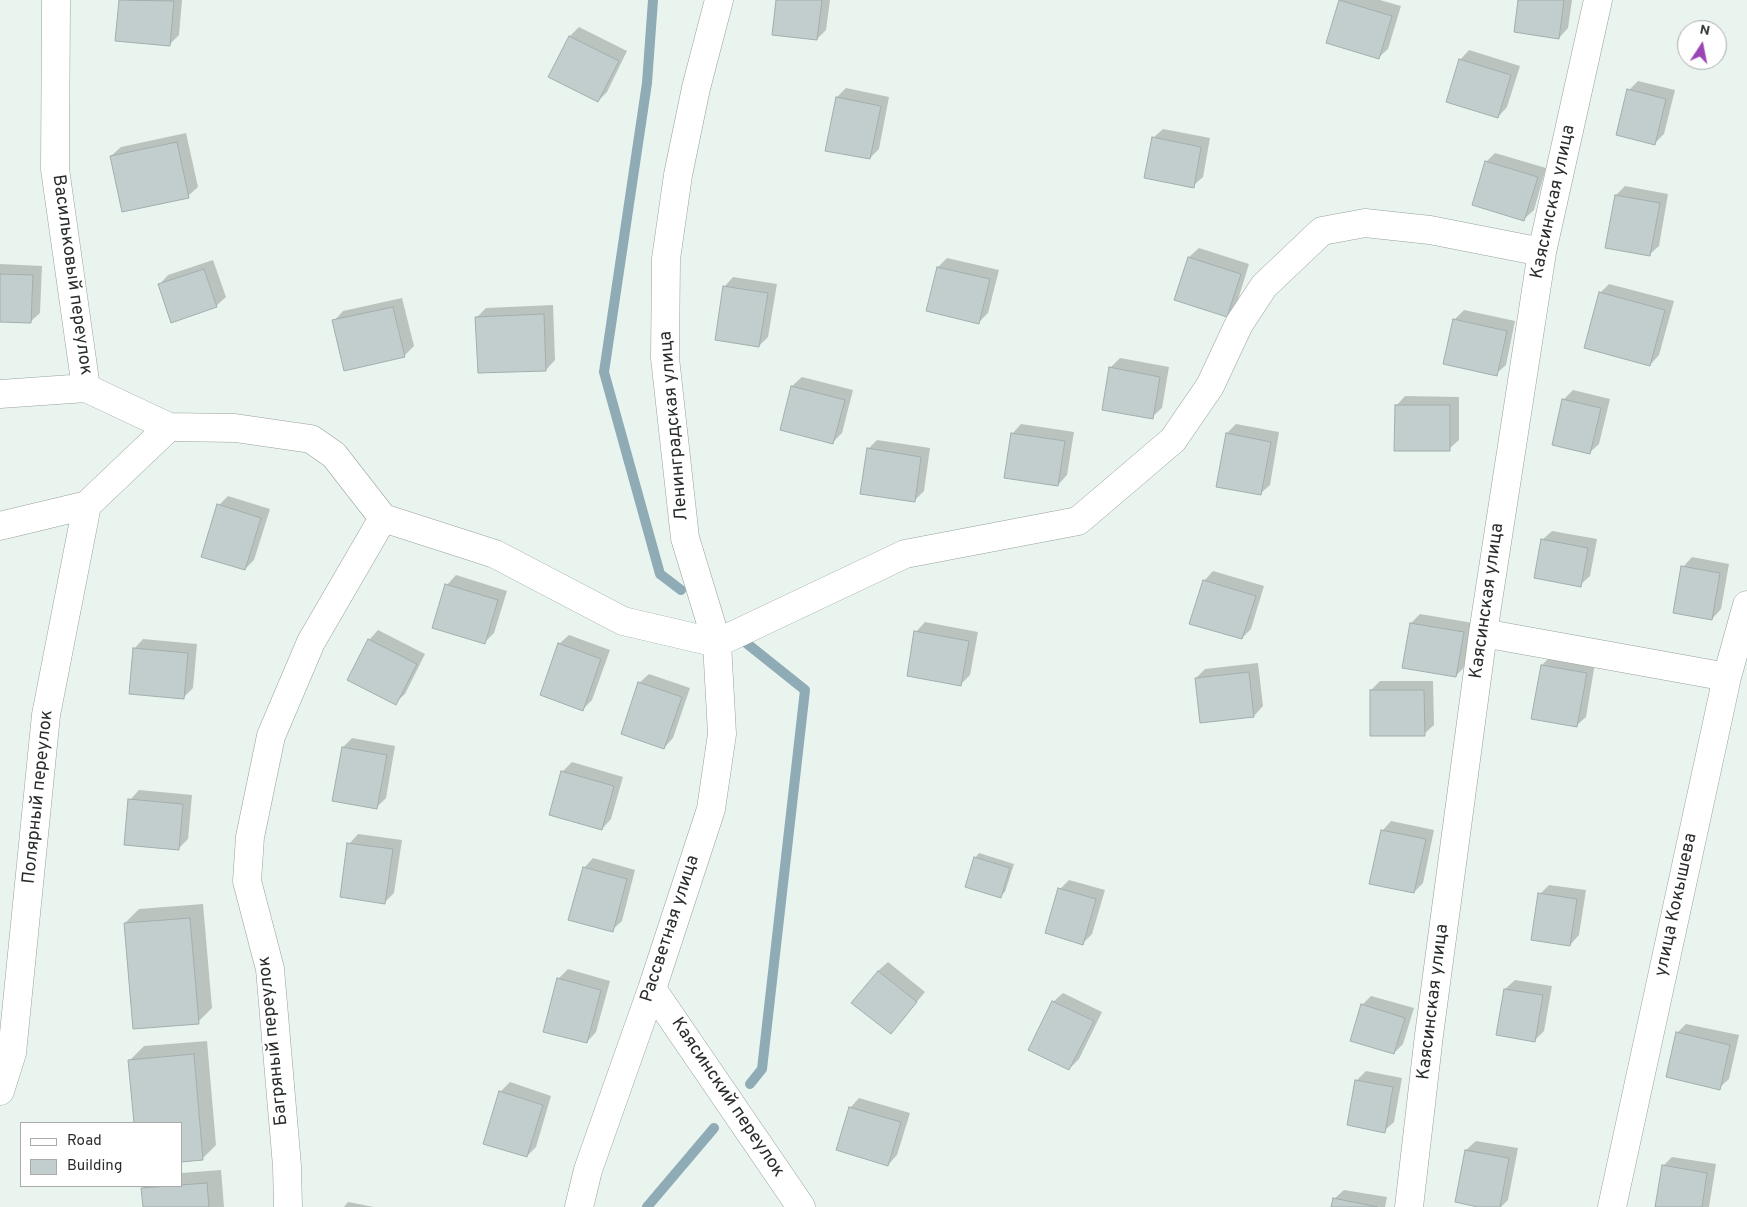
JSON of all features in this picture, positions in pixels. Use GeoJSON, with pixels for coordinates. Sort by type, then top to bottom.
{"type":"FeatureCollection","features":[{"type":"Feature","properties":{"kind":"street","name":"Васильковый переулок"},"geometry":{"type":"LineString","coordinates":[[56,0],[56,169],[86,388],[169,428],[234,428],[311,439],[334,455],[383,518]]}},
{"type":"Feature","properties":{"kind":"street","name":"Ленинградская улица"},"geometry":{"type":"LineString","coordinates":[[717,643],[685,538],[665,358],[666,259],[678,175],[696,88],[719,0]]}},
{"type":"Feature","properties":{"kind":"street","name":"Каясинская улица"},"geometry":{"type":"LineString","coordinates":[[1409,1207],[1430,1025],[1483,633],[1542,252],[1598,0]]}},
{"type":"Feature","properties":{"kind":"street"},"geometry":{"type":"LineString","coordinates":[[383,518],[495,554],[623,621],[717,643],[905,554],[1078,521],[1173,440],[1210,386],[1239,324],[1264,286],[1322,231],[1365,223],[1430,230],[1542,252]]}},
{"type":"Feature","properties":{"kind":"street"},"geometry":{"type":"LineString","coordinates":[[0,394],[86,388]]}},
{"type":"Feature","properties":{"kind":"street"},"geometry":{"type":"LineString","coordinates":[[0,526],[87,505],[169,428]]}},
{"type":"Feature","properties":{"kind":"street","name":"Полярный переулок"},"geometry":{"type":"LineString","coordinates":[[0,1091],[12,1053],[46,714],[87,505]]}},
{"type":"Feature","properties":{"kind":"street","name":"Багряный переулок"},"geometry":{"type":"LineString","coordinates":[[288,1207],[287,1166],[270,969],[247,881],[250,837],[271,736],[311,642],[383,518]]}},
{"type":"Feature","properties":{"kind":"street","name":"улица Кокышева"},"geometry":{"type":"LineString","coordinates":[[1612,1207],[1727,677],[1747,605]]}},
{"type":"Feature","properties":{"kind":"street"},"geometry":{"type":"LineString","coordinates":[[1483,633],[1727,677]]}},
{"type":"Feature","properties":{"kind":"street","name":"Рассветная улица"},"geometry":{"type":"LineString","coordinates":[[579,1207],[588,1170],[652,989],[711,809],[722,734],[717,643]]}},
{"type":"Feature","properties":{"kind":"street","name":"Каясинский переулок"},"geometry":{"type":"LineString","coordinates":[[652,989],[801,1207]]}},
{"type":"Feature","properties":{"kind":"building"},"geometry":{"type":"Polygon","coordinates":[[[119,0],[174,1],[170,46],[115,41],[119,0]]]}},
{"type":"Feature","properties":{"kind":"building"},"geometry":{"type":"Polygon","coordinates":[[[776,0],[822,0],[817,40],[772,35],[776,0]]]}},
{"type":"Feature","properties":{"kind":"building"},"geometry":{"type":"Polygon","coordinates":[[[1339,0],[1392,16],[1379,59],[1326,43],[1339,0]]]}},
{"type":"Feature","properties":{"kind":"building"},"geometry":{"type":"Polygon","coordinates":[[[1518,0],[1564,0],[1559,39],[1514,32],[1518,0]]]}},
{"type":"Feature","properties":{"kind":"building"},"geometry":{"type":"Polygon","coordinates":[[[569,36],[619,61],[598,102],[548,77],[569,36]]]}},
{"type":"Feature","properties":{"kind":"building"},"geometry":{"type":"Polygon","coordinates":[[[1459,59],[1511,75],[1498,118],[1446,102],[1459,59]]]}},
{"type":"Feature","properties":{"kind":"building"},"geometry":{"type":"Polygon","coordinates":[[[1627,89],[1666,99],[1655,145],[1616,135],[1627,89]]]}},
{"type":"Feature","properties":{"kind":"building"},"geometry":{"type":"Polygon","coordinates":[[[836,97],[881,106],[870,159],[825,151],[836,97]]]}},
{"type":"Feature","properties":{"kind":"building"},"geometry":{"type":"Polygon","coordinates":[[[1152,137],[1201,147],[1194,188],[1144,178],[1152,137]]]}},
{"type":"Feature","properties":{"kind":"building"},"geometry":{"type":"Polygon","coordinates":[[[177,142],[189,198],[122,212],[110,156],[177,142]]]}},
{"type":"Feature","properties":{"kind":"building"},"geometry":{"type":"Polygon","coordinates":[[[1485,161],[1538,177],[1524,221],[1472,205],[1485,161]]]}},
{"type":"Feature","properties":{"kind":"building"},"geometry":{"type":"Polygon","coordinates":[[[1615,195],[1660,203],[1650,256],[1605,248],[1615,195]]]}},
{"type":"Feature","properties":{"kind":"building"},"geometry":{"type":"Polygon","coordinates":[[[1188,257],[1241,274],[1227,317],[1174,300],[1188,257]]]}},
{"type":"Feature","properties":{"kind":"building"},"geometry":{"type":"Polygon","coordinates":[[[937,267],[990,279],[979,324],[926,311],[937,267]]]}},
{"type":"Feature","properties":{"kind":"building"},"geometry":{"type":"Polygon","coordinates":[[[204,269],[217,307],[171,323],[158,284],[204,269]]]}},
{"type":"Feature","properties":{"kind":"building"},"geometry":{"type":"Polygon","coordinates":[[[0,274],[33,275],[31,323],[0,322],[0,274]]]}},
{"type":"Feature","properties":{"kind":"building"},"geometry":{"type":"Polygon","coordinates":[[[723,286],[768,293],[759,347],[715,340],[723,286]]]}},
{"type":"Feature","properties":{"kind":"building"},"geometry":{"type":"Polygon","coordinates":[[[1599,292],[1665,310],[1650,366],[1584,348],[1599,292]]]}},
{"type":"Feature","properties":{"kind":"building"},"geometry":{"type":"Polygon","coordinates":[[[393,307],[405,357],[344,371],[332,320],[393,307]]]}},
{"type":"Feature","properties":{"kind":"building"},"geometry":{"type":"Polygon","coordinates":[[[544,314],[546,371],[478,373],[475,317],[544,314]]]}},
{"type":"Feature","properties":{"kind":"building"},"geometry":{"type":"Polygon","coordinates":[[[1453,319],[1507,331],[1497,376],[1443,364],[1453,319]]]}},
{"type":"Feature","properties":{"kind":"building"},"geometry":{"type":"Polygon","coordinates":[[[1109,367],[1160,377],[1153,419],[1102,410],[1109,367]]]}},
{"type":"Feature","properties":{"kind":"building"},"geometry":{"type":"Polygon","coordinates":[[[791,386],[845,400],[833,444],[780,430],[791,386]]]}},
{"type":"Feature","properties":{"kind":"building"},"geometry":{"type":"Polygon","coordinates":[[[1562,399],[1601,408],[1590,454],[1552,445],[1562,399]]]}},
{"type":"Feature","properties":{"kind":"building"},"geometry":{"type":"Polygon","coordinates":[[[1395,405],[1450,405],[1450,451],[1394,451],[1395,405]]]}},
{"type":"Feature","properties":{"kind":"building"},"geometry":{"type":"Polygon","coordinates":[[[1011,433],[1065,441],[1058,486],[1004,478],[1011,433]]]}},
{"type":"Feature","properties":{"kind":"building"},"geometry":{"type":"Polygon","coordinates":[[[1226,433],[1271,442],[1261,495],[1216,487],[1226,433]]]}},
{"type":"Feature","properties":{"kind":"building"},"geometry":{"type":"Polygon","coordinates":[[[867,448],[921,457],[915,502],[860,494],[867,448]]]}},
{"type":"Feature","properties":{"kind":"building"},"geometry":{"type":"Polygon","coordinates":[[[217,504],[261,518],[245,570],[201,557],[217,504]]]}},
{"type":"Feature","properties":{"kind":"building"},"geometry":{"type":"Polygon","coordinates":[[[1541,539],[1588,548],[1581,587],[1534,578],[1541,539]]]}},
{"type":"Feature","properties":{"kind":"building"},"geometry":{"type":"Polygon","coordinates":[[[1681,566],[1720,573],[1712,620],[1673,613],[1681,566]]]}},
{"type":"Feature","properties":{"kind":"building"},"geometry":{"type":"Polygon","coordinates":[[[1203,580],[1256,596],[1242,639],[1189,624],[1203,580]]]}},
{"type":"Feature","properties":{"kind":"building"},"geometry":{"type":"Polygon","coordinates":[[[445,584],[498,600],[485,644],[432,628],[445,584]]]}},
{"type":"Feature","properties":{"kind":"building"},"geometry":{"type":"Polygon","coordinates":[[[1410,623],[1464,632],[1456,677],[1402,668],[1410,623]]]}},
{"type":"Feature","properties":{"kind":"building"},"geometry":{"type":"Polygon","coordinates":[[[914,631],[969,641],[961,686],[907,676],[914,631]]]}},
{"type":"Feature","properties":{"kind":"building"},"geometry":{"type":"Polygon","coordinates":[[[368,639],[417,664],[396,705],[347,680],[368,639]]]}},
{"type":"Feature","properties":{"kind":"building"},"geometry":{"type":"Polygon","coordinates":[[[558,643],[601,659],[583,711],[540,695],[558,643]]]}},
{"type":"Feature","properties":{"kind":"building"},"geometry":{"type":"Polygon","coordinates":[[[133,648],[188,653],[184,699],[129,694],[133,648]]]}},
{"type":"Feature","properties":{"kind":"building"},"geometry":{"type":"Polygon","coordinates":[[[1541,665],[1587,673],[1577,727],[1531,719],[1541,665]]]}},
{"type":"Feature","properties":{"kind":"building"},"geometry":{"type":"Polygon","coordinates":[[[1249,672],[1254,717],[1200,723],[1195,678],[1249,672]]]}},
{"type":"Feature","properties":{"kind":"building"},"geometry":{"type":"Polygon","coordinates":[[[638,682],[682,697],[664,749],[621,734],[638,682]]]}},
{"type":"Feature","properties":{"kind":"building"},"geometry":{"type":"Polygon","coordinates":[[[1370,690],[1424,690],[1425,736],[1370,736],[1370,690]]]}},
{"type":"Feature","properties":{"kind":"building"},"geometry":{"type":"Polygon","coordinates":[[[342,747],[387,755],[377,809],[332,801],[342,747]]]}},
{"type":"Feature","properties":{"kind":"building"},"geometry":{"type":"Polygon","coordinates":[[[561,771],[614,786],[602,830],[549,815],[561,771]]]}},
{"type":"Feature","properties":{"kind":"building"},"geometry":{"type":"Polygon","coordinates":[[[128,799],[183,804],[179,850],[124,845],[128,799]]]}},
{"type":"Feature","properties":{"kind":"building"},"geometry":{"type":"Polygon","coordinates":[[[1381,830],[1426,839],[1414,893],[1369,884],[1381,830]]]}},
{"type":"Feature","properties":{"kind":"building"},"geometry":{"type":"Polygon","coordinates":[[[347,843],[393,849],[385,904],[340,897],[347,843]]]}},
{"type":"Feature","properties":{"kind":"building"},"geometry":{"type":"Polygon","coordinates":[[[974,857],[1010,868],[1001,898],[965,887],[974,857]]]}},
{"type":"Feature","properties":{"kind":"building"},"geometry":{"type":"Polygon","coordinates":[[[583,867],[627,879],[613,932],[568,920],[583,867]]]}},
{"type":"Feature","properties":{"kind":"building"},"geometry":{"type":"Polygon","coordinates":[[[1058,888],[1096,899],[1083,945],[1045,933],[1058,888]]]}},
{"type":"Feature","properties":{"kind":"building"},"geometry":{"type":"Polygon","coordinates":[[[1538,893],[1577,899],[1570,946],[1531,940],[1538,893]]]}},
{"type":"Feature","properties":{"kind":"building"},"geometry":{"type":"Polygon","coordinates":[[[190,918],[199,1024],[133,1029],[124,923],[190,918]]]}},
{"type":"Feature","properties":{"kind":"building"},"geometry":{"type":"Polygon","coordinates":[[[878,971],[917,1002],[891,1034],[851,1003],[878,971]]]}},
{"type":"Feature","properties":{"kind":"building"},"geometry":{"type":"Polygon","coordinates":[[[557,978],[601,990],[587,1043],[543,1032],[557,978]]]}},
{"type":"Feature","properties":{"kind":"building"},"geometry":{"type":"Polygon","coordinates":[[[1504,989],[1543,995],[1535,1042],[1496,1035],[1504,989]]]}},
{"type":"Feature","properties":{"kind":"building"},"geometry":{"type":"Polygon","coordinates":[[[1052,1001],[1094,1021],[1069,1070],[1028,1050],[1052,1001]]]}},
{"type":"Feature","properties":{"kind":"building"},"geometry":{"type":"Polygon","coordinates":[[[1361,1004],[1405,1018],[1394,1054],[1350,1041],[1361,1004]]]}},
{"type":"Feature","properties":{"kind":"building"},"geometry":{"type":"Polygon","coordinates":[[[1676,1032],[1730,1045],[1720,1090],[1666,1077],[1676,1032]]]}},
{"type":"Feature","properties":{"kind":"building"},"geometry":{"type":"Polygon","coordinates":[[[194,1054],[203,1160],[182,1162],[182,1122],[134,1122],[128,1060],[194,1054]]]}},
{"type":"Feature","properties":{"kind":"building"},"geometry":{"type":"Polygon","coordinates":[[[1355,1080],[1393,1087],[1385,1133],[1347,1125],[1355,1080]]]}},
{"type":"Feature","properties":{"kind":"building"},"geometry":{"type":"Polygon","coordinates":[[[499,1091],[543,1105],[527,1157],[483,1144],[499,1091]]]}},
{"type":"Feature","properties":{"kind":"building"},"geometry":{"type":"Polygon","coordinates":[[[849,1107],[901,1122],[888,1166],[836,1150],[849,1107]]]}},
{"type":"Feature","properties":{"kind":"building"},"geometry":{"type":"Polygon","coordinates":[[[1465,1150],[1509,1158],[1500,1207],[1478,1207],[1455,1202],[1465,1150]]]}},
{"type":"Feature","properties":{"kind":"building"},"geometry":{"type":"Polygon","coordinates":[[[1662,1165],[1707,1173],[1702,1207],[1655,1207],[1662,1165]]]}},
{"type":"Feature","properties":{"kind":"building"},"geometry":{"type":"Polygon","coordinates":[[[207,1183],[209,1207],[143,1207],[141,1188],[182,1187],[182,1185],[207,1183]]]}},
{"type":"Feature","properties":{"kind":"building"},"geometry":{"type":"Polygon","coordinates":[[[1333,1198],[1378,1207],[1331,1207],[1333,1198]]]}},
{"type":"Feature","properties":{"kind":"waterway"},"geometry":{"type":"LineString","coordinates":[[653,0],[647,83],[604,372],[660,574],[681,590]]}},
{"type":"Feature","properties":{"kind":"waterway"},"geometry":{"type":"LineString","coordinates":[[745,642],[805,690],[762,1069],[750,1084]]}},
{"type":"Feature","properties":{"kind":"waterway"},"geometry":{"type":"LineString","coordinates":[[647,1207],[714,1128]]}}]}
